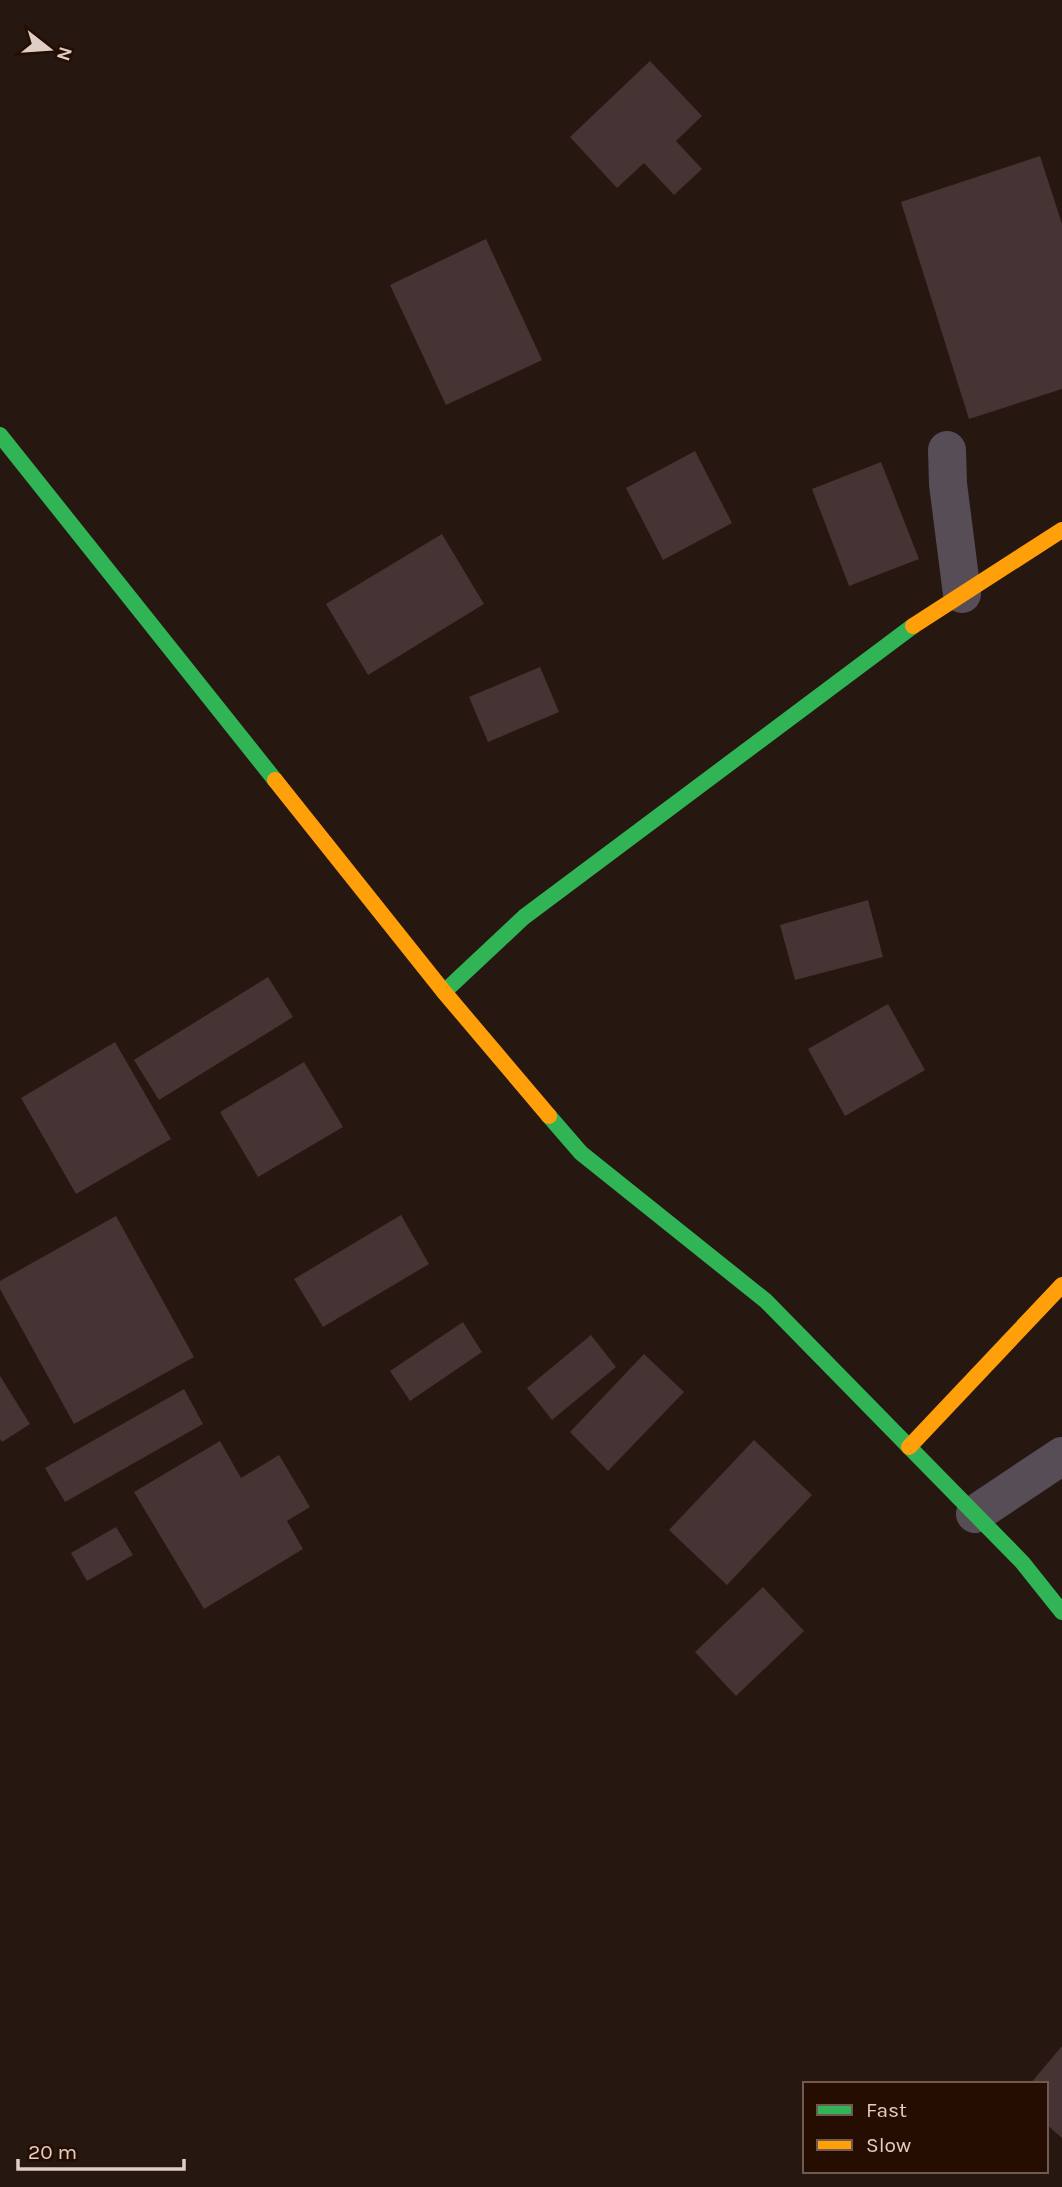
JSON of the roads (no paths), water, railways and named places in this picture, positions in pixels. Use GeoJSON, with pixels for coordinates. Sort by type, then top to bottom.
{"type":"FeatureCollection","features":[{"type":"Feature","properties":{"kind":"street"},"geometry":{"type":"LineString","coordinates":[[0,435],[444,992],[580,1153],[765,1301],[1022,1562],[1062,1612]]}},
{"type":"Feature","properties":{"kind":"street"},"geometry":{"type":"LineString","coordinates":[[947,450],[948,484],[962,594]]}},
{"type":"Feature","properties":{"kind":"street"},"geometry":{"type":"LineString","coordinates":[[444,992],[524,917],[918,623],[1062,530]]}},
{"type":"Feature","properties":{"kind":"street"},"geometry":{"type":"LineString","coordinates":[[909,1447],[1062,1284]]}},
{"type":"Feature","properties":{"kind":"street"},"geometry":{"type":"LineString","coordinates":[[975,1514],[1062,1456]]}}]}
